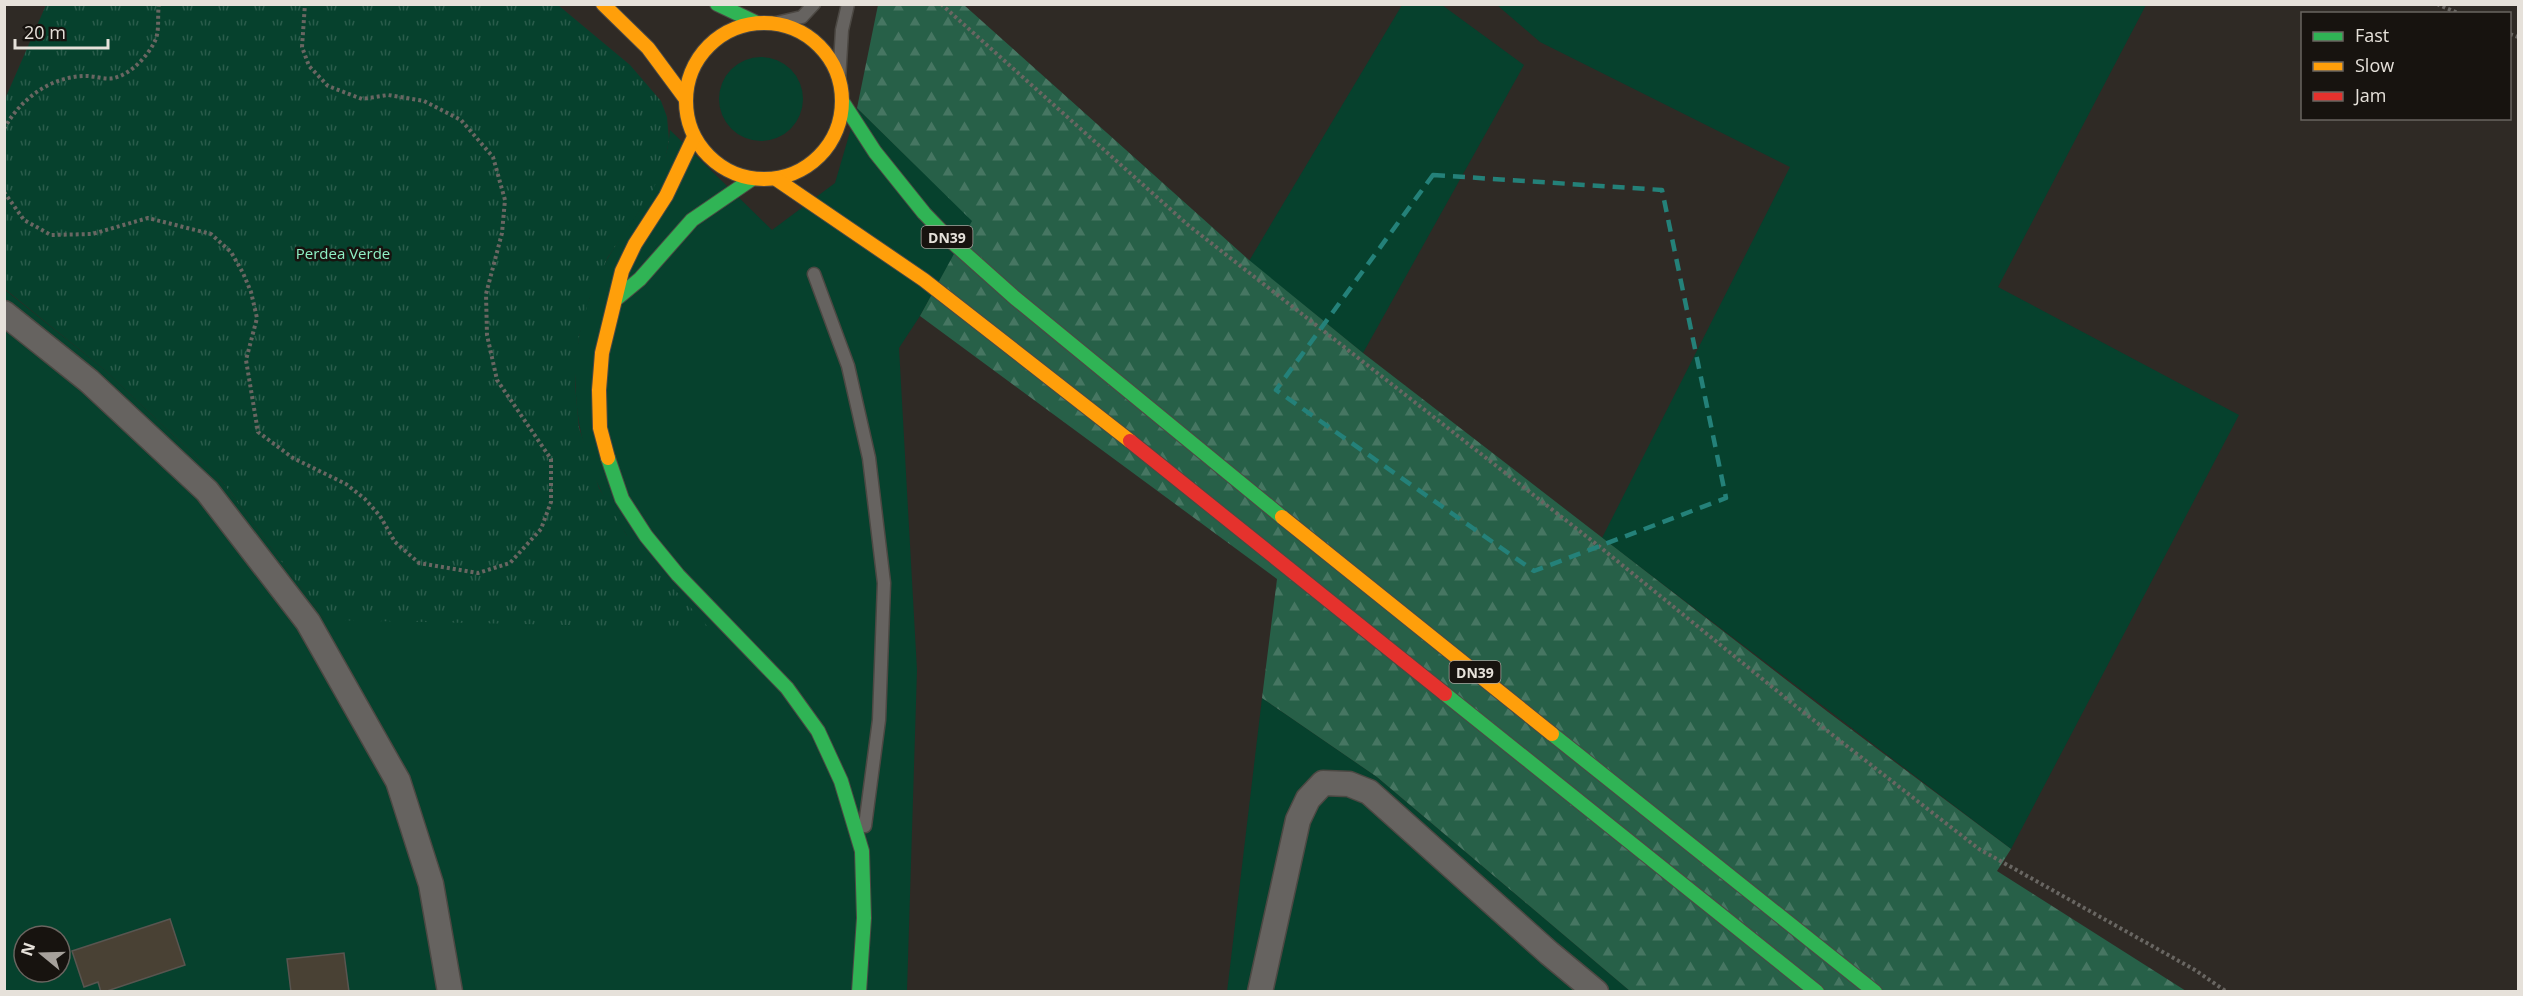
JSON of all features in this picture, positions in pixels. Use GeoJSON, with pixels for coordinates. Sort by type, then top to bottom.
{"type":"FeatureCollection","features":[{"type":"Feature","properties":{"kind":"main road","name":"DN39"},"geometry":{"type":"LineString","coordinates":[[603,4],[636,32],[668,70],[685,98]]}},
{"type":"Feature","properties":{"kind":"main road","name":"DN39"},"geometry":{"type":"LineString","coordinates":[[717,4],[757,23]]}},
{"type":"Feature","properties":{"kind":"main road","name":"DN39"},"geometry":{"type":"LineString","coordinates":[[757,23],[776,23],[813,40],[829,57],[840,80],[842,100],[837,130],[820,156],[801,171],[776,179],[752,179],[724,169],[706,154],[693,137],[687,116],[685,98],[689,77],[699,57],[717,38],[733,29],[757,23]]}},
{"type":"Feature","properties":{"kind":"main road","name":"DN39"},"geometry":{"type":"LineString","coordinates":[[842,100],[875,152],[924,213],[950,240],[1016,298],[1339,564],[1875,992]]}},
{"type":"Feature","properties":{"kind":"main road"},"geometry":{"type":"LineString","coordinates":[[693,137],[666,196],[635,244],[622,271],[602,353],[599,390],[600,428],[610,468],[622,500],[646,536],[678,575],[787,688],[818,731],[841,781],[862,851],[864,918],[860,992]]}},
{"type":"Feature","properties":{"kind":"main road"},"geometry":{"type":"LineString","coordinates":[[616,299],[640,279],[692,220],[752,179]]}},
{"type":"Feature","properties":{"kind":"main road","name":"DN39"},"geometry":{"type":"LineString","coordinates":[[776,179],[924,280],[1054,381],[1817,992]]}},
{"type":"Feature","properties":{"kind":"street"},"geometry":{"type":"LineString","coordinates":[[4,313],[89,381],[207,491],[308,622],[398,781],[431,884],[450,992]]}},
{"type":"Feature","properties":{"kind":"street"},"geometry":{"type":"LineString","coordinates":[[1260,992],[1298,820],[1308,800],[1323,783],[1349,784],[1370,792],[1549,953],[1596,992]]}},
{"type":"Feature","properties":{"kind":"lane"},"geometry":{"type":"LineString","coordinates":[[776,23],[802,17],[814,4]]}},
{"type":"Feature","properties":{"kind":"lane"},"geometry":{"type":"LineString","coordinates":[[840,80],[842,30],[848,4]]}},
{"type":"Feature","properties":{"kind":"lane"},"geometry":{"type":"LineString","coordinates":[[814,274],[848,366],[869,458],[884,583],[879,720],[862,851]]}},
{"type":"Feature","properties":{"kind":"path"},"geometry":{"type":"LineString","coordinates":[[4,129],[13,113],[32,94],[57,81],[84,76],[113,78],[142,60],[155,40],[159,4]]}},
{"type":"Feature","properties":{"kind":"path"},"geometry":{"type":"LineString","coordinates":[[4,192],[24,220],[51,235],[92,234],[148,219],[211,234],[231,252],[251,292],[257,318],[246,360],[258,432],[292,458],[346,484],[365,499],[380,516],[395,542],[419,563],[478,573],[510,562],[541,529],[551,502],[551,459],[497,380],[487,335],[486,294],[502,233],[505,200],[493,157],[461,120],[424,101],[388,95],[362,99],[328,86],[309,66],[302,47],[305,4]]}},
{"type":"Feature","properties":{"kind":"path"},"geometry":{"type":"LineString","coordinates":[[941,4],[1188,225],[1600,546],[1798,708],[1979,849],[2194,970],[2227,992]]}},
{"type":"Feature","properties":{"kind":"path"},"geometry":{"type":"LineString","coordinates":[[2438,4],[2456,12]]}},
{"type":"Feature","properties":{"kind":"highlighted area"},"geometry":{"type":"Polygon","coordinates":[[[1433,175],[1662,190],[1726,498],[1534,571],[1276,390],[1433,175]]]}},
{"type":"Feature","properties":{"kind":"green space","name":"Perdea Verde"},"geometry":{"type":"Polygon","coordinates":[[[46,5],[558,5],[630,65],[661,101],[667,117],[669,140],[664,165],[652,192],[608,257],[589,299],[579,337],[575,385],[579,428],[599,488],[627,536],[709,628],[325,620],[224,484],[105,370],[5,289],[5,99],[46,5]]]}},
{"type":"Feature","properties":{"kind":"green space"},"geometry":{"type":"Polygon","coordinates":[[[878,5],[964,5],[1249,260],[1363,353],[1828,712],[2011,849],[1997,871],[2186,991],[1630,991],[1377,777],[1262,698],[1277,579],[920,316],[972,221],[857,108],[878,5]]]}},
{"type":"Feature","properties":{"kind":"green space"},"geometry":{"type":"Polygon","coordinates":[[[1402,5],[1442,5],[1524,65],[1363,353],[1249,261],[1402,5]]]}},
{"type":"Feature","properties":{"kind":"green space"},"geometry":{"type":"Polygon","coordinates":[[[1497,5],[2146,5],[1998,287],[2239,415],[2011,849],[1602,538],[1790,167],[1540,42],[1497,5]]]}},
{"type":"Feature","properties":{"kind":"green space"},"geometry":{"type":"Polygon","coordinates":[[[761,57],[777,60],[791,69],[800,83],[803,99],[800,115],[791,129],[777,138],[761,141],[745,138],[731,129],[722,115],[719,99],[722,83],[731,69],[745,60],[761,57]]]}},
{"type":"Feature","properties":{"kind":"green space"},"geometry":{"type":"Polygon","coordinates":[[[857,108],[973,221],[920,316],[899,348],[917,670],[907,991],[5,991],[4,289],[105,370],[224,484],[325,620],[627,536],[600,489],[581,432],[576,401],[578,341],[595,283],[609,256],[656,182],[667,149],[670,130],[772,230],[835,183],[857,108]]]}},
{"type":"Feature","properties":{"kind":"green space"},"geometry":{"type":"Polygon","coordinates":[[[1262,698],[1377,777],[1630,991],[1227,992],[1262,698]]]}},
{"type":"Feature","properties":{"kind":"building"},"geometry":{"type":"Polygon","coordinates":[[[170,919],[185,965],[101,992],[98,982],[84,987],[72,951],[170,919]]]}},
{"type":"Feature","properties":{"kind":"building"},"geometry":{"type":"Polygon","coordinates":[[[344,953],[349,992],[291,992],[287,959],[344,953]]]}},
{"type":"Feature","properties":{"kind":"traffic: fast"},"geometry":{"type":"LineString","coordinates":[[717,4],[757,23]]}},
{"type":"Feature","properties":{"kind":"traffic: fast"},"geometry":{"type":"LineString","coordinates":[[842,101],[875,152],[924,213],[950,240],[1015,298],[1282,517]]}},
{"type":"Feature","properties":{"kind":"traffic: fast"},"geometry":{"type":"LineString","coordinates":[[616,299],[640,279],[692,220],[752,179]]}},
{"type":"Feature","properties":{"kind":"traffic: fast"},"geometry":{"type":"LineString","coordinates":[[608,458],[622,499],[646,536],[678,575],[787,688],[818,731],[841,781],[862,851],[864,918],[859,992]]}},
{"type":"Feature","properties":{"kind":"traffic: fast"},"geometry":{"type":"LineString","coordinates":[[1445,694],[1817,992]]}},
{"type":"Feature","properties":{"kind":"traffic: fast"},"geometry":{"type":"LineString","coordinates":[[1552,734],[1875,992]]}},
{"type":"Feature","properties":{"kind":"traffic: slow"},"geometry":{"type":"LineString","coordinates":[[603,4],[648,48],[685,98]]}},
{"type":"Feature","properties":{"kind":"traffic: slow"},"geometry":{"type":"LineString","coordinates":[[764,23],[794,29],[819,46],[836,71],[842,101],[836,131],[819,156],[794,173],[764,179],[734,173],[709,156],[692,131],[686,101],[692,71],[709,46],[734,29],[764,23]]}},
{"type":"Feature","properties":{"kind":"traffic: slow"},"geometry":{"type":"LineString","coordinates":[[608,458],[600,428],[599,390],[602,353],[622,271],[635,244],[666,196],[694,137]]}},
{"type":"Feature","properties":{"kind":"traffic: slow"},"geometry":{"type":"LineString","coordinates":[[776,179],[924,280],[1130,441]]}},
{"type":"Feature","properties":{"kind":"traffic: slow"},"geometry":{"type":"LineString","coordinates":[[1282,517],[1552,734]]}},
{"type":"Feature","properties":{"kind":"traffic: jam"},"geometry":{"type":"LineString","coordinates":[[1130,441],[1445,694]]}}]}
